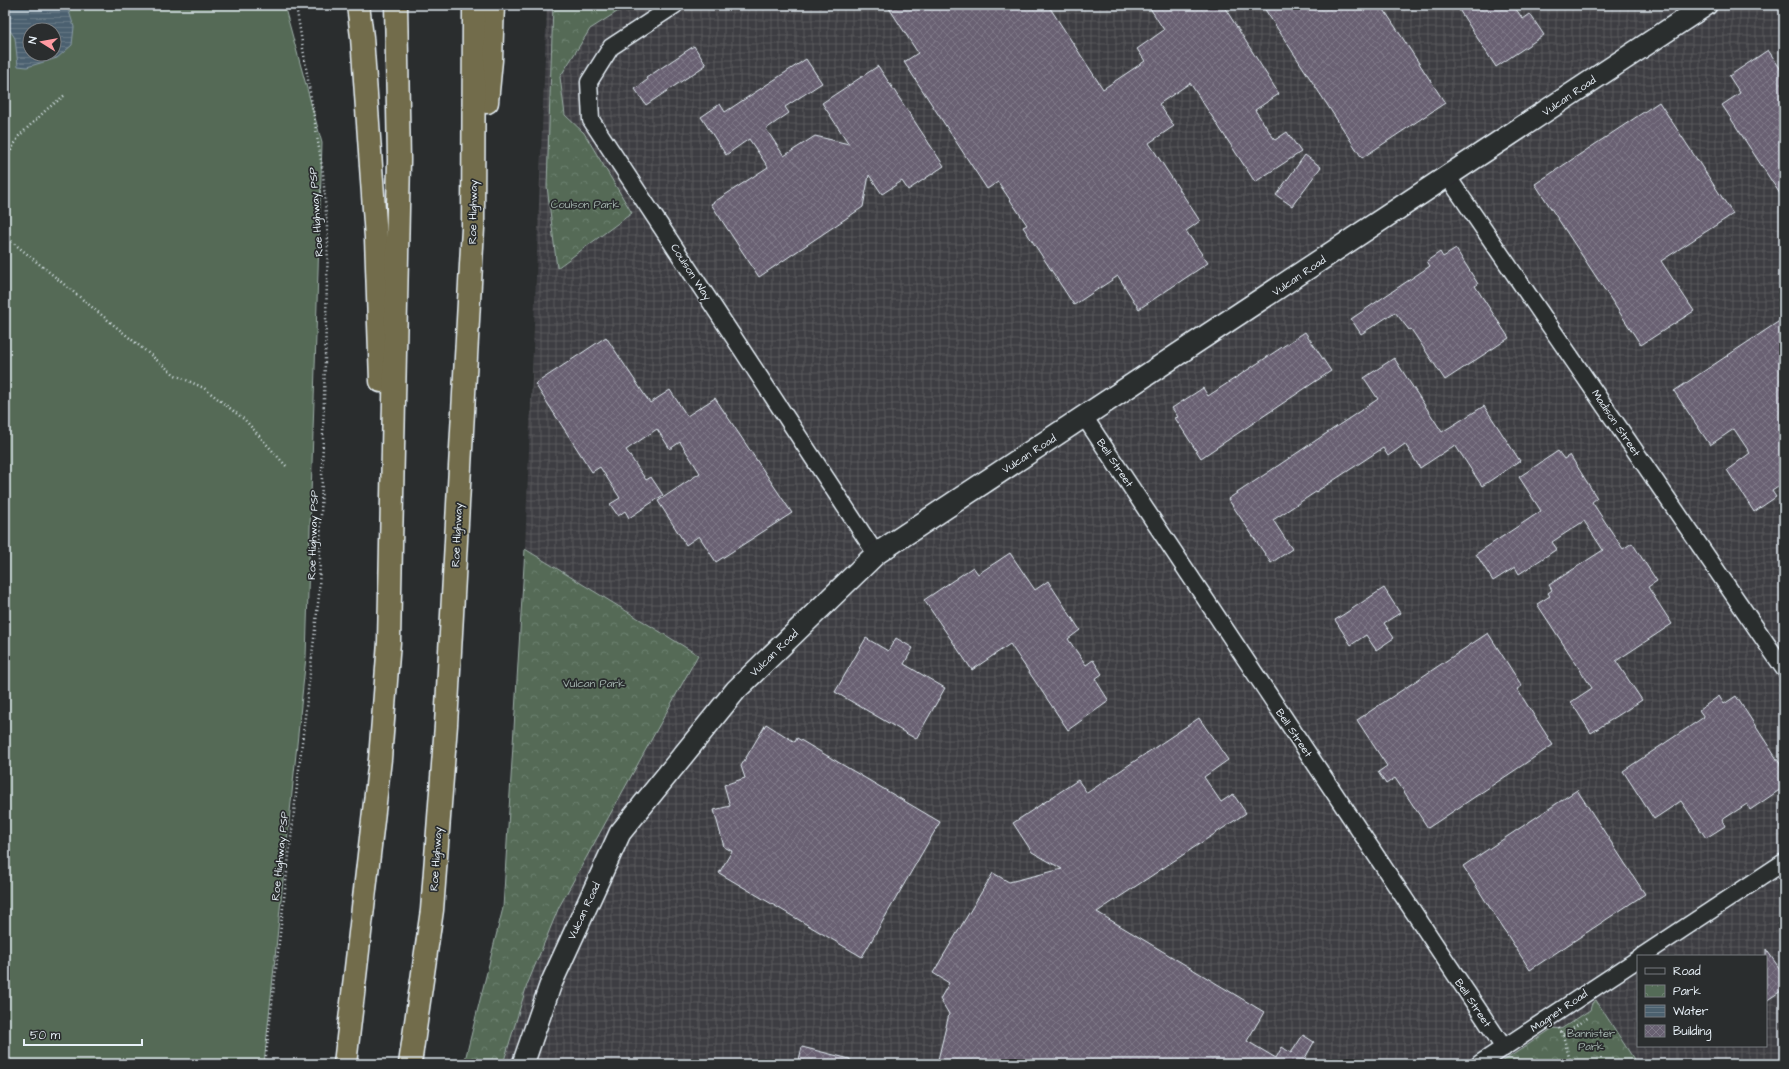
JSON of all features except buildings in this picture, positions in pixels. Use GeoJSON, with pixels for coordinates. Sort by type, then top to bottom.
{"type":"FeatureCollection","features":[{"type":"Feature","properties":{"kind":"highway"},"geometry":{"type":"LineString","coordinates":[[358,5],[363,44],[376,238],[389,642]]}},
{"type":"Feature","properties":{"kind":"highway"},"geometry":{"type":"LineString","coordinates":[[345,1064],[377,782],[389,642],[399,160],[396,5]]}},
{"type":"Feature","properties":{"kind":"highway","name":"Roe Highway"},"geometry":{"type":"LineString","coordinates":[[410,1064],[432,910],[446,725],[473,228],[474,5]]}},
{"type":"Feature","properties":{"kind":"highway"},"geometry":{"type":"LineString","coordinates":[[473,228],[491,60],[493,5]]}},
{"type":"Feature","properties":{"kind":"street","name":"Coulson Way"},"geometry":{"type":"LineString","coordinates":[[676,5],[611,48],[589,82],[591,120],[876,554]]}},
{"type":"Feature","properties":{"kind":"street","name":"Vulcan Road"},"geometry":{"type":"LineString","coordinates":[[523,1064],[550,986],[620,834],[736,690],[876,554],[1085,418],[1706,5]]}},
{"type":"Feature","properties":{"kind":"street","name":"Madison Street"},"geometry":{"type":"LineString","coordinates":[[1448,177],[1784,669]]}},
{"type":"Feature","properties":{"kind":"street","name":"Bell Street"},"geometry":{"type":"LineString","coordinates":[[1085,418],[1504,1048]]}},
{"type":"Feature","properties":{"kind":"street"},"geometry":{"type":"LineString","coordinates":[[1644,955],[1784,862]]}},
{"type":"Feature","properties":{"kind":"street","name":"Magnet Road"},"geometry":{"type":"LineString","coordinates":[[1479,1064],[1637,960]]}},
{"type":"Feature","properties":{"kind":"path","name":"Roe Highway PSP"},"geometry":{"type":"LineString","coordinates":[[265,1064],[319,594],[328,241],[323,173],[296,5]]}},
{"type":"Feature","properties":{"kind":"path"},"geometry":{"type":"LineString","coordinates":[[5,161],[19,136],[46,110],[65,95]]}},
{"type":"Feature","properties":{"kind":"path"},"geometry":{"type":"LineString","coordinates":[[5,236],[175,375],[204,388],[245,420],[287,467]]}},
{"type":"Feature","properties":{"kind":"path"},"geometry":{"type":"LineString","coordinates":[[1551,1016],[1563,1034],[1567,1054],[1572,1064]]}},
{"type":"Feature","properties":{"kind":"path"},"geometry":{"type":"LineString","coordinates":[[1563,1034],[1589,1017]]}},
{"type":"Feature","properties":{"kind":"shaded area"},"geometry":{"type":"Polygon","coordinates":[[[547,5],[1784,5],[1784,1064],[464,1064],[503,908],[525,549],[547,5]]]}},
{"type":"Feature","properties":{"kind":"green space"},"geometry":{"type":"Polygon","coordinates":[[[5,5],[284,5],[322,143],[306,657],[264,1064],[5,1064],[5,5]]]}},
{"type":"Feature","properties":{"kind":"green space","name":"Coulson Park"},"geometry":{"type":"Polygon","coordinates":[[[553,5],[628,5],[590,29],[560,77],[565,115],[584,133],[632,213],[557,268],[547,186],[553,5]]]}},
{"type":"Feature","properties":{"kind":"green space","name":"Vulcan Park"},"geometry":{"type":"Polygon","coordinates":[[[525,549],[698,655],[559,907],[527,985],[503,1064],[464,1064],[503,908],[525,549]]]}},
{"type":"Feature","properties":{"kind":"green space","name":"Bannister Park"},"geometry":{"type":"Polygon","coordinates":[[[1596,1000],[1637,1064],[1499,1064],[1553,1028],[1561,1029],[1590,1010],[1592,1003],[1596,1000]]]}},
{"type":"Feature","properties":{"kind":"water"},"geometry":{"type":"Polygon","coordinates":[[[5,5],[67,5],[74,27],[72,45],[62,54],[62,22],[22,22],[22,62],[44,62],[27,67],[18,66],[15,38],[5,23],[5,5]]]}}]}
